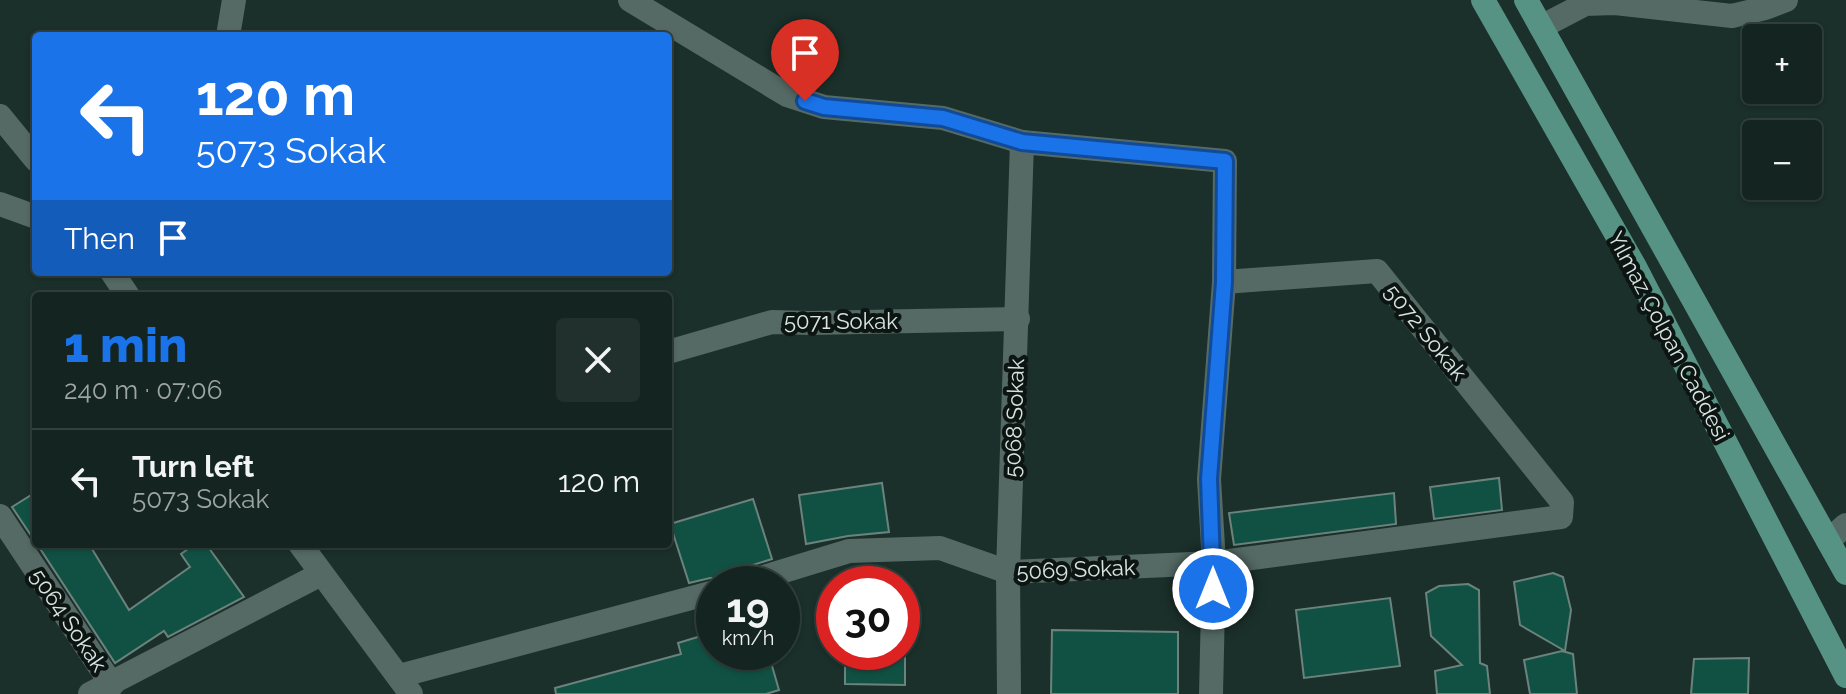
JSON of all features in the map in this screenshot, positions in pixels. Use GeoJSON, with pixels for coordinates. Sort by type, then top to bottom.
{"type":"FeatureCollection","features":[{"type":"Feature","properties":{"kind":"main road","name":"Yılmaz Çolpan Caddesi"},"geometry":{"type":"LineString","coordinates":[[1483,0],[1635,267],[1846,676]]}},
{"type":"Feature","properties":{"kind":"main road","name":"Yılmaz Çolpan Caddesi"},"geometry":{"type":"LineString","coordinates":[[1526,0],[1837,533],[1846,573]]}},
{"type":"Feature","properties":{"kind":"street"},"geometry":{"type":"LineString","coordinates":[[229,32],[234,0]]}},
{"type":"Feature","properties":{"kind":"street"},"geometry":{"type":"LineString","coordinates":[[630,0],[787,95],[824,107],[943,118],[1022,142],[1225,161],[1224,282],[1209,479],[1214,563],[1211,694]]}},
{"type":"Feature","properties":{"kind":"street"},"geometry":{"type":"LineString","coordinates":[[1541,27],[1585,4],[1615,3],[1732,16],[1786,0]]}},
{"type":"Feature","properties":{"kind":"street"},"geometry":{"type":"LineString","coordinates":[[0,116],[32,155]]}},
{"type":"Feature","properties":{"kind":"street","name":"5068 Sokak"},"geometry":{"type":"LineString","coordinates":[[1009,694],[1008,572],[1022,142]]}},
{"type":"Feature","properties":{"kind":"street"},"geometry":{"type":"LineString","coordinates":[[0,204],[32,216]]}},
{"type":"Feature","properties":{"kind":"street","name":"5072 Sokak"},"geometry":{"type":"LineString","coordinates":[[1224,282],[1377,271],[1562,502],[1561,517]]}},
{"type":"Feature","properties":{"kind":"street","name":"5071 Sokak"},"geometry":{"type":"LineString","coordinates":[[672,351],[772,322],[1018,319]]}},
{"type":"Feature","properties":{"kind":"street","name":"5064 Sokak"},"geometry":{"type":"LineString","coordinates":[[0,516],[101,689]]}},
{"type":"Feature","properties":{"kind":"street","name":"5069 Sokak"},"geometry":{"type":"LineString","coordinates":[[800,566],[849,551],[940,548],[1008,572],[1214,563],[1561,517]]}},
{"type":"Feature","properties":{"kind":"street"},"geometry":{"type":"LineString","coordinates":[[303,548],[405,685],[696,597]]}},
{"type":"Feature","properties":{"kind":"street"},"geometry":{"type":"LineString","coordinates":[[101,689],[321,574]]}},
{"type":"Feature","properties":{"kind":"building"},"geometry":{"type":"Polygon","coordinates":[[[1499,478],[1502,510],[1434,519],[1430,487],[1499,478]]]}},
{"type":"Feature","properties":{"kind":"building"},"geometry":{"type":"Polygon","coordinates":[[[882,483],[889,532],[806,544],[799,495],[882,483]]]}},
{"type":"Feature","properties":{"kind":"building"},"geometry":{"type":"Polygon","coordinates":[[[1394,493],[1396,524],[1234,545],[1229,513],[1394,493]]]}},
{"type":"Feature","properties":{"kind":"building"},"geometry":{"type":"Polygon","coordinates":[[[32,494],[32,537],[12,507],[32,494]]]}},
{"type":"Feature","properties":{"kind":"building"},"geometry":{"type":"Polygon","coordinates":[[[753,499],[772,559],[750,566],[696,566],[696,581],[689,583],[672,523],[753,499]]]}},
{"type":"Feature","properties":{"kind":"building"},"geometry":{"type":"Polygon","coordinates":[[[40,548],[91,548],[129,610],[190,567],[181,554],[189,548],[209,548],[244,597],[168,637],[164,631],[115,663],[40,548]]]}},
{"type":"Feature","properties":{"kind":"building"},"geometry":{"type":"Polygon","coordinates":[[[1553,573],[1563,577],[1571,610],[1565,651],[1520,625],[1514,582],[1553,573]]]}},
{"type":"Feature","properties":{"kind":"building"},"geometry":{"type":"Polygon","coordinates":[[[1468,584],[1479,590],[1480,663],[1487,666],[1490,694],[1437,694],[1435,671],[1462,665],[1431,636],[1426,593],[1439,586],[1468,584]]]}},
{"type":"Feature","properties":{"kind":"building"},"geometry":{"type":"Polygon","coordinates":[[[1390,598],[1400,666],[1304,678],[1296,610],[1390,598]]]}},
{"type":"Feature","properties":{"kind":"building"},"geometry":{"type":"Polygon","coordinates":[[[1052,630],[1178,632],[1178,694],[1051,694],[1052,630]]]}},
{"type":"Feature","properties":{"kind":"building"},"geometry":{"type":"Polygon","coordinates":[[[696,638],[696,670],[773,670],[779,690],[766,694],[556,694],[555,688],[681,654],[678,643],[696,638]]]}},
{"type":"Feature","properties":{"kind":"building"},"geometry":{"type":"Polygon","coordinates":[[[1562,651],[1573,654],[1577,694],[1530,694],[1524,660],[1562,651]]]}},
{"type":"Feature","properties":{"kind":"building"},"geometry":{"type":"Polygon","coordinates":[[[1749,658],[1748,694],[1691,694],[1694,659],[1749,658]]]}},
{"type":"Feature","properties":{"kind":"building"},"geometry":{"type":"Polygon","coordinates":[[[845,670],[905,670],[905,685],[845,684],[845,670]]]}},
{"type":"Feature","properties":{"kind":"route"},"geometry":{"type":"LineString","coordinates":[[805,101],[824,107],[943,118],[1022,142],[1225,161],[1224,282],[1209,479],[1213,589]]}}]}
